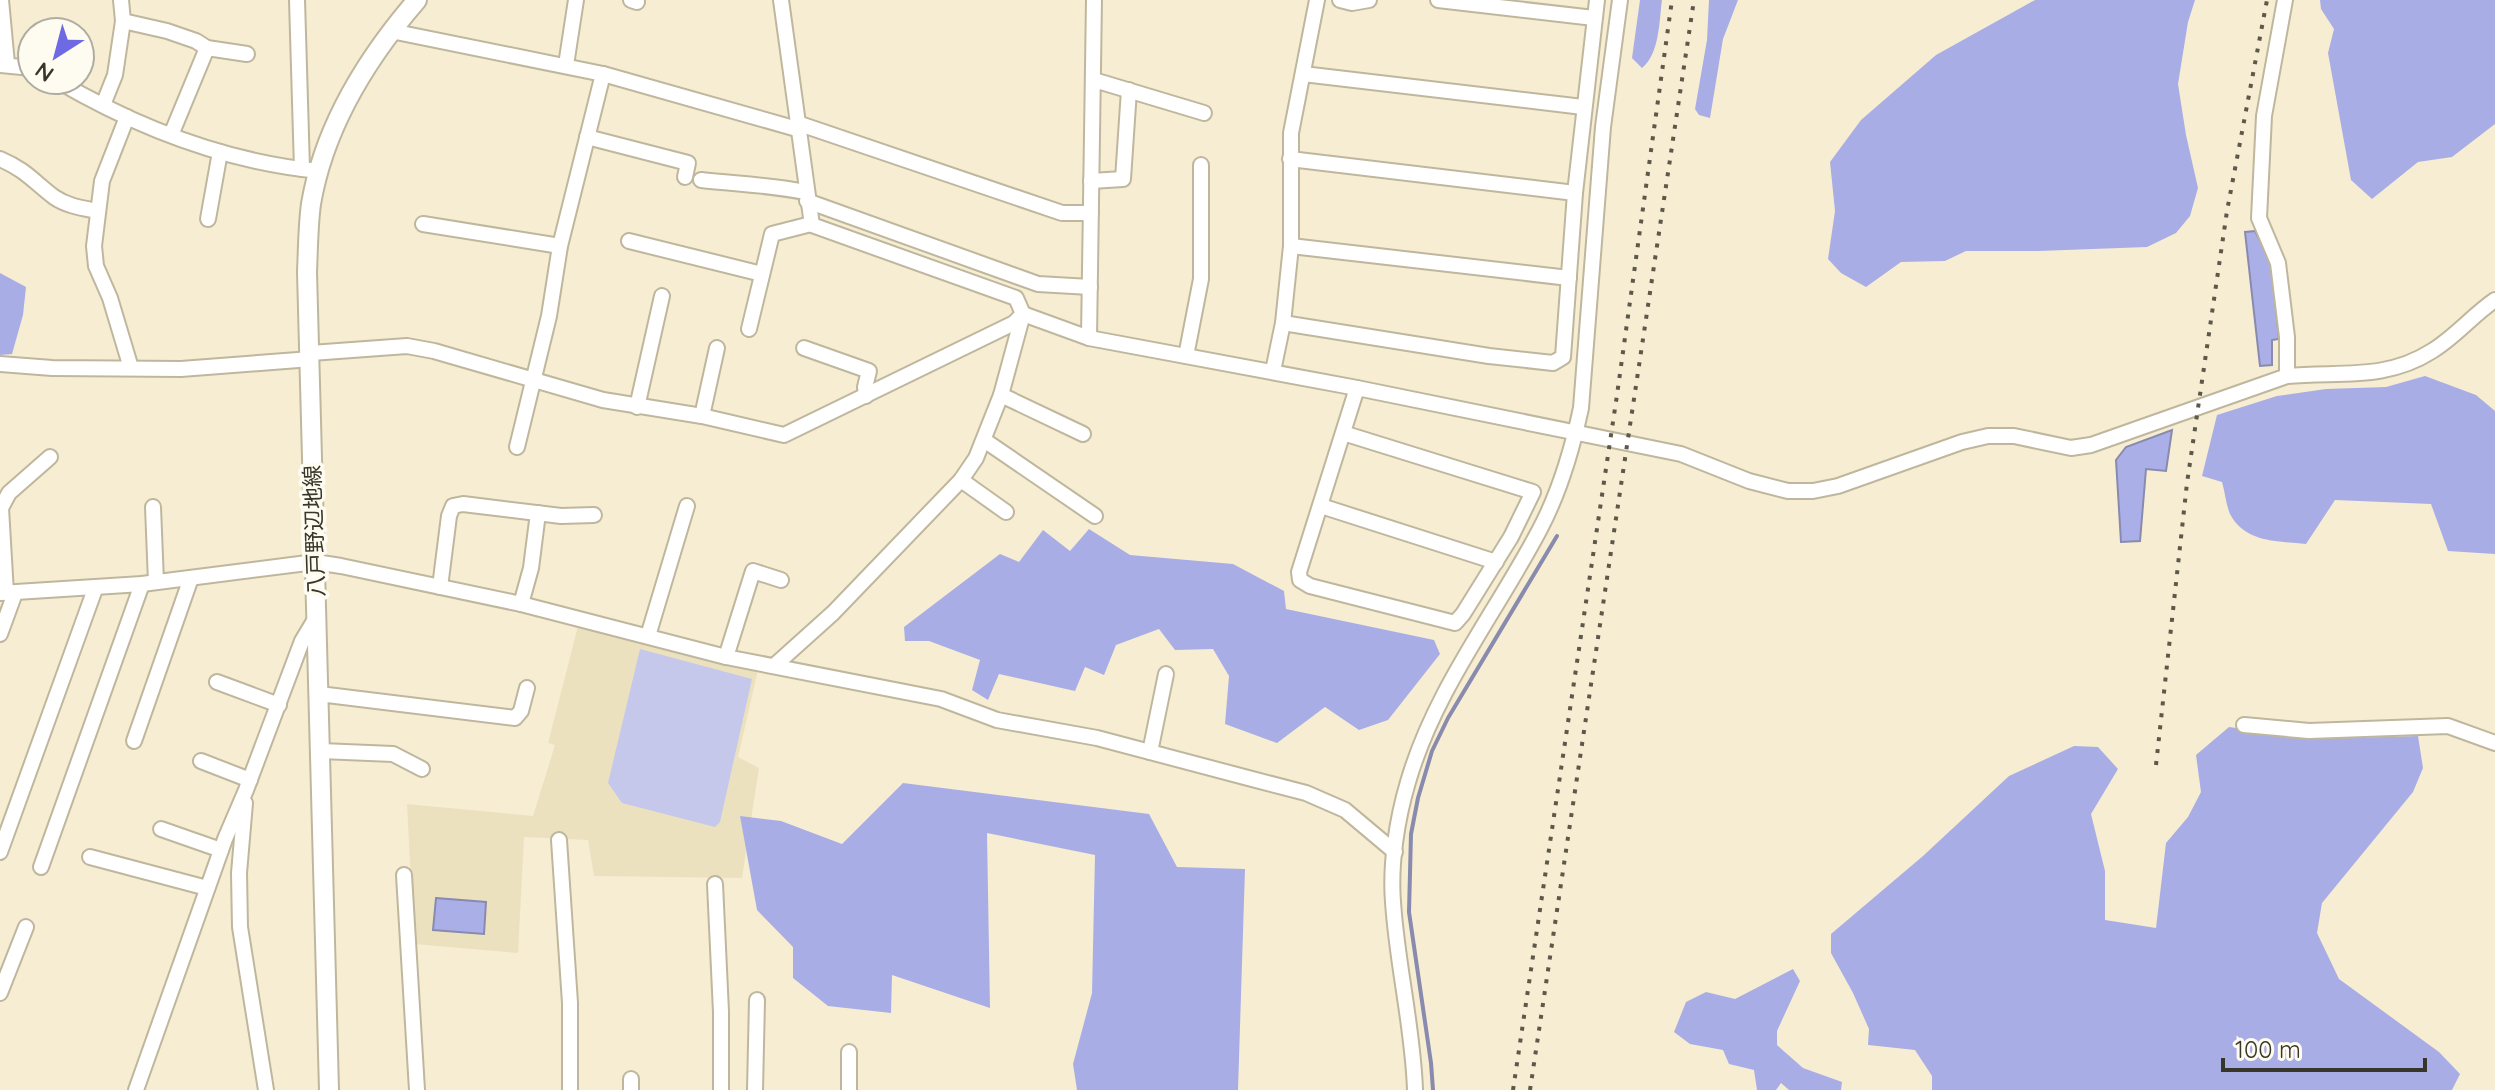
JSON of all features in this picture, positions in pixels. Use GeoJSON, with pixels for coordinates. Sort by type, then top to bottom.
{"type":"FeatureCollection","features":[{"type":"Feature","properties":{"kind":"main road","name":"八戸野辺地線"},"geometry":{"type":"LineString","coordinates":[[329,1090],[307,272],[310,170],[354,85],[391,31],[417,0]]}},
{"type":"Feature","properties":{"kind":"street"},"geometry":{"type":"LineString","coordinates":[[1,0],[3,65]]}},
{"type":"Feature","properties":{"kind":"street"},"geometry":{"type":"LineString","coordinates":[[103,105],[115,75],[123,21],[121,0]]}},
{"type":"Feature","properties":{"kind":"street"},"geometry":{"type":"LineString","coordinates":[[86,96],[127,117],[220,152],[271,166],[310,170],[297,0]]}},
{"type":"Feature","properties":{"kind":"street"},"geometry":{"type":"LineString","coordinates":[[566,65],[576,0]]}},
{"type":"Feature","properties":{"kind":"street"},"geometry":{"type":"LineString","coordinates":[[781,0],[811,224]]}},
{"type":"Feature","properties":{"kind":"street"},"geometry":{"type":"LineString","coordinates":[[1089,338],[1094,0]]}},
{"type":"Feature","properties":{"kind":"street"},"geometry":{"type":"LineString","coordinates":[[1273,371],[1283,323],[1291,246],[1291,133],[1317,0]]}},
{"type":"Feature","properties":{"kind":"street"},"geometry":{"type":"LineString","coordinates":[[1340,0],[1352,3],[1369,0]]}},
{"type":"Feature","properties":{"kind":"street"},"geometry":{"type":"LineString","coordinates":[[1438,0],[1594,18]]}},
{"type":"Feature","properties":{"kind":"street"},"geometry":{"type":"LineString","coordinates":[[1283,323],[1444,350],[1553,363],[1563,357],[1583,107],[1597,0]]}},
{"type":"Feature","properties":{"kind":"street"},"geometry":{"type":"LineString","coordinates":[[1415,1090],[1393,900],[1395,852],[1407,784],[1439,702],[1542,527],[1559,490],[1576,432],[1582,395],[1603,127],[1620,0]]}},
{"type":"Feature","properties":{"kind":"street"},"geometry":{"type":"LineString","coordinates":[[2285,0],[2264,116],[2259,218],[2278,263],[2287,337],[2287,376]]}},
{"type":"Feature","properties":{"kind":"street"},"geometry":{"type":"LineString","coordinates":[[123,21],[167,31],[207,48],[247,54]]}},
{"type":"Feature","properties":{"kind":"street"},"geometry":{"type":"LineString","coordinates":[[391,31],[603,74],[797,126],[1062,213],[1091,213]]}},
{"type":"Feature","properties":{"kind":"street"},"geometry":{"type":"LineString","coordinates":[[171,135],[207,48]]}},
{"type":"Feature","properties":{"kind":"street"},"geometry":{"type":"LineString","coordinates":[[517,447],[549,316],[560,246],[603,74]]}},
{"type":"Feature","properties":{"kind":"street"},"geometry":{"type":"LineString","coordinates":[[1303,74],[1583,107]]}},
{"type":"Feature","properties":{"kind":"street"},"geometry":{"type":"LineString","coordinates":[[1094,80],[1204,113]]}},
{"type":"Feature","properties":{"kind":"street"},"geometry":{"type":"LineString","coordinates":[[1091,181],[1123,179],[1129,90]]}},
{"type":"Feature","properties":{"kind":"street"},"geometry":{"type":"LineString","coordinates":[[127,117],[102,181],[94,246],[96,266],[110,298],[131,368]]}},
{"type":"Feature","properties":{"kind":"street"},"geometry":{"type":"LineString","coordinates":[[587,137],[688,163],[685,177]]}},
{"type":"Feature","properties":{"kind":"street"},"geometry":{"type":"LineString","coordinates":[[208,219],[220,152]]}},
{"type":"Feature","properties":{"kind":"street"},"geometry":{"type":"LineString","coordinates":[[0,159],[35,179],[55,197],[72,206],[97,211]]}},
{"type":"Feature","properties":{"kind":"street"},"geometry":{"type":"LineString","coordinates":[[1290,159],[1575,193]]}},
{"type":"Feature","properties":{"kind":"street"},"geometry":{"type":"LineString","coordinates":[[1186,356],[1201,279],[1201,165]]}},
{"type":"Feature","properties":{"kind":"street"},"geometry":{"type":"LineString","coordinates":[[701,180],[763,184],[806,196],[1038,284],[1090,287]]}},
{"type":"Feature","properties":{"kind":"street"},"geometry":{"type":"LineString","coordinates":[[423,224],[560,246]]}},
{"type":"Feature","properties":{"kind":"street"},"geometry":{"type":"LineString","coordinates":[[749,329],[772,234],[811,224],[1016,298],[1023,314],[1001,395],[984,440],[961,480],[833,613],[774,666]]}},
{"type":"Feature","properties":{"kind":"street"},"geometry":{"type":"LineString","coordinates":[[629,241],[762,274]]}},
{"type":"Feature","properties":{"kind":"street"},"geometry":{"type":"LineString","coordinates":[[1291,246],[1569,278]]}},
{"type":"Feature","properties":{"kind":"street"},"geometry":{"type":"LineString","coordinates":[[637,407],[662,296]]}},
{"type":"Feature","properties":{"kind":"street"},"geometry":{"type":"LineString","coordinates":[[1023,314],[1089,338],[1273,371],[1681,454],[1749,481],[1788,491],[1813,491],[1838,486],[1962,442],[1988,436],[2014,436],[2071,448],[2091,445],[2287,376],[2366,375],[2401,367],[2433,351],[2495,300]]}},
{"type":"Feature","properties":{"kind":"street"},"geometry":{"type":"LineString","coordinates":[[0,364],[52,368],[181,369],[407,346],[637,407],[702,416],[784,435],[1014,323],[1023,314]]}},
{"type":"Feature","properties":{"kind":"street"},"geometry":{"type":"LineString","coordinates":[[702,416],[717,348]]}},
{"type":"Feature","properties":{"kind":"street"},"geometry":{"type":"LineString","coordinates":[[804,348],[869,371],[866,396]]}},
{"type":"Feature","properties":{"kind":"street"},"geometry":{"type":"LineString","coordinates":[[1343,433],[1533,492],[1511,537],[1455,623],[1310,586],[1300,580],[1299,572],[1357,388]]}},
{"type":"Feature","properties":{"kind":"street"},"geometry":{"type":"LineString","coordinates":[[1001,395],[1083,434]]}},
{"type":"Feature","properties":{"kind":"street"},"geometry":{"type":"LineString","coordinates":[[984,440],[1095,516]]}},
{"type":"Feature","properties":{"kind":"street"},"geometry":{"type":"LineString","coordinates":[[0,634],[7,593],[1,508],[9,493],[50,457]]}},
{"type":"Feature","properties":{"kind":"street"},"geometry":{"type":"LineString","coordinates":[[961,480],[1006,512]]}},
{"type":"Feature","properties":{"kind":"street"},"geometry":{"type":"LineString","coordinates":[[440,587],[453,506],[463,504],[561,516],[594,515]]}},
{"type":"Feature","properties":{"kind":"street"},"geometry":{"type":"LineString","coordinates":[[648,636],[687,506]]}},
{"type":"Feature","properties":{"kind":"street"},"geometry":{"type":"LineString","coordinates":[[1321,506],[1496,562]]}},
{"type":"Feature","properties":{"kind":"street"},"geometry":{"type":"LineString","coordinates":[[41,867],[149,583],[153,507]]}},
{"type":"Feature","properties":{"kind":"street"},"geometry":{"type":"LineString","coordinates":[[521,604],[531,568],[538,513]]}},
{"type":"Feature","properties":{"kind":"street"},"geometry":{"type":"LineString","coordinates":[[7,593],[95,589],[315,562],[521,604],[726,657],[941,699],[997,720],[1097,738],[1150,752],[1319,799],[1345,810],[1395,852]]}},
{"type":"Feature","properties":{"kind":"street"},"geometry":{"type":"LineString","coordinates":[[726,657],[753,571],[781,580]]}},
{"type":"Feature","properties":{"kind":"street"},"geometry":{"type":"LineString","coordinates":[[134,741],[191,578]]}},
{"type":"Feature","properties":{"kind":"street"},"geometry":{"type":"LineString","coordinates":[[0,852],[95,589]]}},
{"type":"Feature","properties":{"kind":"street"},"geometry":{"type":"LineString","coordinates":[[136,1090],[221,850],[302,641],[317,616]]}},
{"type":"Feature","properties":{"kind":"street"},"geometry":{"type":"LineString","coordinates":[[1150,752],[1166,674]]}},
{"type":"Feature","properties":{"kind":"street"},"geometry":{"type":"LineString","coordinates":[[217,682],[279,705]]}},
{"type":"Feature","properties":{"kind":"street"},"geometry":{"type":"LineString","coordinates":[[319,694],[515,718],[521,711],[527,688]]}},
{"type":"Feature","properties":{"kind":"street"},"geometry":{"type":"LineString","coordinates":[[2244,725],[2309,731],[2448,726],[2495,743]]}},
{"type":"Feature","properties":{"kind":"street"},"geometry":{"type":"LineString","coordinates":[[321,751],[393,754],[422,769]]}},
{"type":"Feature","properties":{"kind":"street"},"geometry":{"type":"LineString","coordinates":[[201,761],[248,785]]}},
{"type":"Feature","properties":{"kind":"street"},"geometry":{"type":"LineString","coordinates":[[248,785],[239,873],[240,927],[266,1090]]}},
{"type":"Feature","properties":{"kind":"street"},"geometry":{"type":"LineString","coordinates":[[161,829],[221,850]]}},
{"type":"Feature","properties":{"kind":"street"},"geometry":{"type":"LineString","coordinates":[[559,840],[570,1003],[570,1090]]}},
{"type":"Feature","properties":{"kind":"street"},"geometry":{"type":"LineString","coordinates":[[90,857],[207,888]]}},
{"type":"Feature","properties":{"kind":"street"},"geometry":{"type":"LineString","coordinates":[[404,875],[417,1090]]}},
{"type":"Feature","properties":{"kind":"street"},"geometry":{"type":"LineString","coordinates":[[715,884],[721,1090]]}},
{"type":"Feature","properties":{"kind":"street"},"geometry":{"type":"LineString","coordinates":[[0,993],[26,927]]}},
{"type":"Feature","properties":{"kind":"street"},"geometry":{"type":"LineString","coordinates":[[755,1090],[757,1000]]}},
{"type":"Feature","properties":{"kind":"street"},"geometry":{"type":"LineString","coordinates":[[849,1052],[849,1090]]}},
{"type":"Feature","properties":{"kind":"shaded area"},"geometry":{"type":"Polygon","coordinates":[[[1640,0],[1662,0],[1655,45],[1642,68],[1632,58],[1640,0]]]}},
{"type":"Feature","properties":{"kind":"shaded area"},"geometry":{"type":"Polygon","coordinates":[[[1709,0],[1738,0],[1723,39],[1710,118],[1699,115],[1695,109],[1707,40],[1709,0]]]}},
{"type":"Feature","properties":{"kind":"shaded area"},"geometry":{"type":"Polygon","coordinates":[[[2035,0],[2195,0],[2188,22],[2178,84],[2198,188],[2190,216],[2176,233],[2147,247],[1966,251],[1945,261],[1901,262],[1866,287],[1841,273],[1828,259],[1835,211],[1830,162],[1861,120],[1936,55],[2035,0]]]}},
{"type":"Feature","properties":{"kind":"shaded area"},"geometry":{"type":"Polygon","coordinates":[[[2320,0],[2495,0],[2495,124],[2452,157],[2418,162],[2372,199],[2351,180],[2328,53],[2334,29],[2321,9],[2320,0]]]}},
{"type":"Feature","properties":{"kind":"shaded area"},"geometry":{"type":"Polygon","coordinates":[[[2255,231],[2271,262],[2279,339],[2272,340],[2272,365],[2260,366],[2245,232],[2255,231]]]}},
{"type":"Feature","properties":{"kind":"shaded area"},"geometry":{"type":"Polygon","coordinates":[[[0,273],[26,287],[23,315],[12,354],[0,355],[0,273]]]}},
{"type":"Feature","properties":{"kind":"shaded area"},"geometry":{"type":"Polygon","coordinates":[[[2425,376],[2476,395],[2495,411],[2495,554],[2448,551],[2431,504],[2335,500],[2306,544],[2263,539],[2236,523],[2230,514],[2222,482],[2202,476],[2217,415],[2277,396],[2326,389],[2386,387],[2425,376]]]}},
{"type":"Feature","properties":{"kind":"shaded area"},"geometry":{"type":"Polygon","coordinates":[[[2172,430],[2166,471],[2146,469],[2140,541],[2121,542],[2116,460],[2126,447],[2172,430]]]}},
{"type":"Feature","properties":{"kind":"shaded area"},"geometry":{"type":"Polygon","coordinates":[[[1089,529],[1130,555],[1233,564],[1284,591],[1286,609],[1434,640],[1440,654],[1388,720],[1359,730],[1325,707],[1277,743],[1225,724],[1229,676],[1213,649],[1175,650],[1159,629],[1116,645],[1104,675],[1085,667],[1075,691],[999,674],[988,700],[972,690],[980,660],[929,641],[905,641],[904,627],[1000,554],[1019,562],[1043,530],[1070,551],[1089,529]]]}},
{"type":"Feature","properties":{"kind":"shaded area"},"geometry":{"type":"Polygon","coordinates":[[[578,626],[758,670],[738,757],[759,768],[742,878],[594,876],[588,840],[524,837],[518,953],[414,944],[407,804],[533,816],[555,745],[548,743],[578,626]]]}},
{"type":"Feature","properties":{"kind":"shaded area"},"geometry":{"type":"Polygon","coordinates":[[[640,649],[752,679],[720,822],[715,827],[622,803],[608,783],[640,649]]]}},
{"type":"Feature","properties":{"kind":"shaded area"},"geometry":{"type":"Polygon","coordinates":[[[2229,727],[2314,739],[2418,736],[2423,768],[2413,792],[2322,903],[2317,933],[2339,979],[2439,1052],[2460,1074],[2452,1090],[1932,1090],[1932,1076],[1915,1050],[1868,1045],[1869,1029],[1831,953],[1831,934],[1923,856],[2009,776],[2074,746],[2098,747],[2118,769],[2091,814],[2105,871],[2105,920],[2156,928],[2166,843],[2188,817],[2201,792],[2196,755],[2229,727]]]}},
{"type":"Feature","properties":{"kind":"shaded area"},"geometry":{"type":"Polygon","coordinates":[[[903,783],[1149,814],[1177,867],[1245,869],[1238,1090],[1077,1090],[1073,1064],[1092,993],[1095,855],[987,833],[990,1008],[892,975],[891,1013],[828,1006],[793,978],[793,947],[757,910],[740,816],[781,821],[842,844],[903,783]]]}},
{"type":"Feature","properties":{"kind":"shaded area"},"geometry":{"type":"Polygon","coordinates":[[[436,898],[486,902],[484,934],[433,930],[436,898]]]}},
{"type":"Feature","properties":{"kind":"shaded area"},"geometry":{"type":"Polygon","coordinates":[[[1793,969],[1800,981],[1777,1031],[1777,1045],[1803,1068],[1842,1082],[1841,1090],[1789,1090],[1781,1083],[1776,1090],[1757,1090],[1754,1070],[1729,1064],[1723,1050],[1690,1044],[1674,1032],[1686,1002],[1706,992],[1735,999],[1793,969]]]}},
{"type":"Feature","properties":{"kind":"waterway"},"geometry":{"type":"LineString","coordinates":[[1433,1090],[1409,912],[1411,834],[1418,798],[1432,751],[1448,718],[1557,536]]}},
{"type":"Feature","properties":{"kind":"railway"},"geometry":{"type":"LineString","coordinates":[[1513,1090],[1617,395],[1672,0]]}},
{"type":"Feature","properties":{"kind":"railway"},"geometry":{"type":"LineString","coordinates":[[1530,1090],[1694,0]]}},
{"type":"Feature","properties":{"kind":"railway"},"geometry":{"type":"LineString","coordinates":[[2156,765],[2187,483],[2227,211],[2267,0]]}}]}
